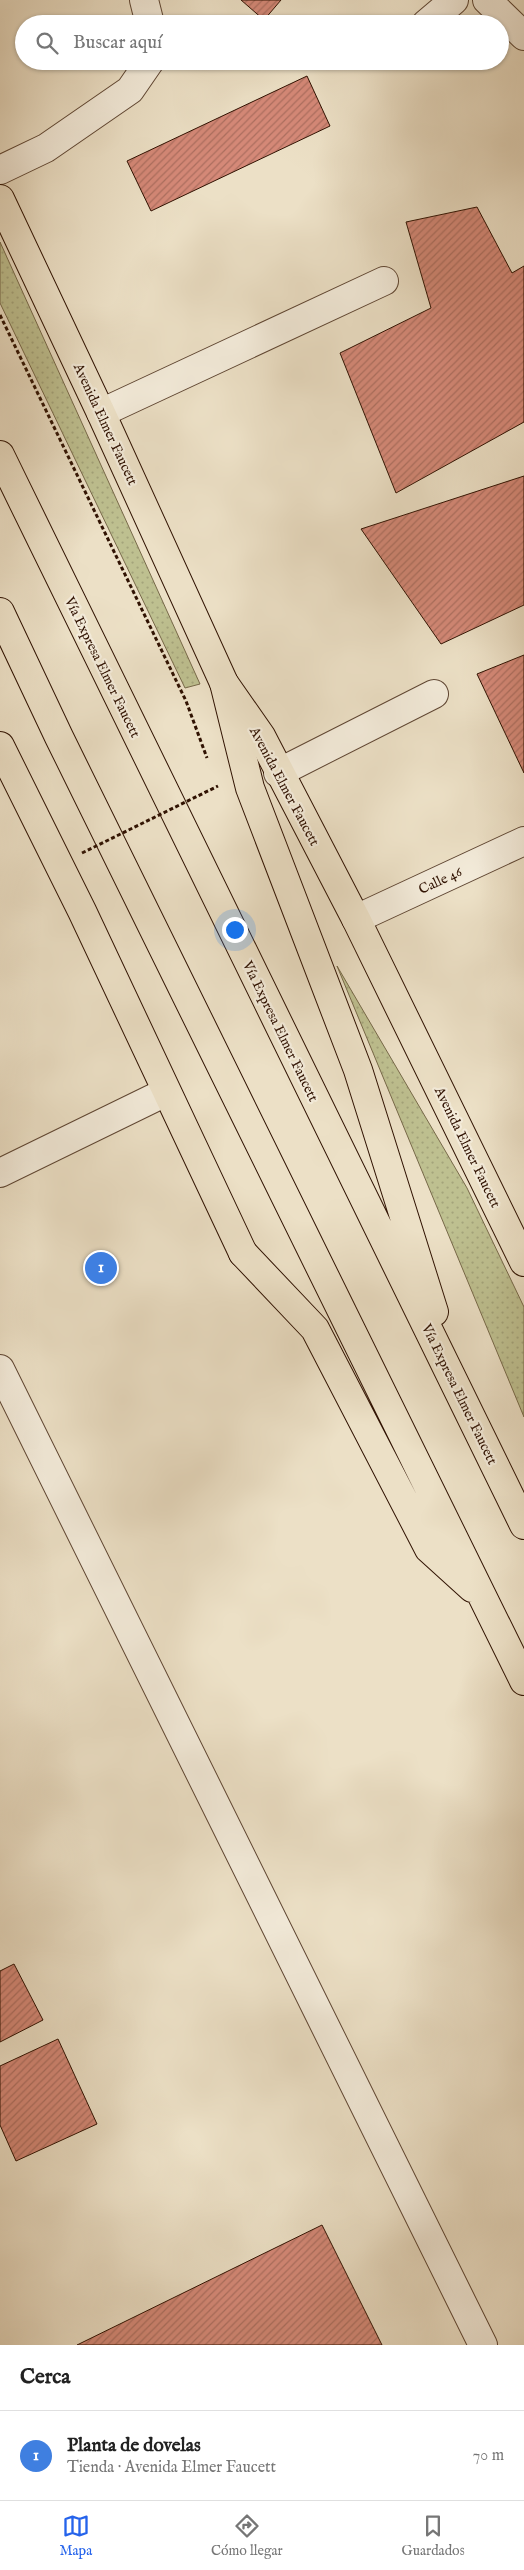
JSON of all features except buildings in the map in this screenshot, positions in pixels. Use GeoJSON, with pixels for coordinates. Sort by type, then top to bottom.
{"type":"FeatureCollection","features":[{"type":"Feature","properties":{"kind":"main road","name":"Avenida Elmer Faucett"},"geometry":{"type":"LineString","coordinates":[[0,199],[101,413],[224,683],[261,736],[278,773],[356,919],[524,1262]]}},
{"type":"Feature","properties":{"kind":"main road","name":"Vía Expresa Elmer Faucett"},"geometry":{"type":"LineString","coordinates":[[0,455],[524,1525]]}},
{"type":"Feature","properties":{"kind":"main road"},"geometry":{"type":"LineString","coordinates":[[0,612],[59,737],[524,1681]]}},
{"type":"Feature","properties":{"kind":"main road"},"geometry":{"type":"LineString","coordinates":[[224,683],[250,788],[358,1070],[462,1400]]}},
{"type":"Feature","properties":{"kind":"main road"},"geometry":{"type":"LineString","coordinates":[[0,746],[82,911],[243,1253],[315,1329],[429,1549],[483,1598]]}},
{"type":"Feature","properties":{"kind":"street"},"geometry":{"type":"LineString","coordinates":[[144,0],[148,15]]}},
{"type":"Feature","properties":{"kind":"street"},"geometry":{"type":"LineString","coordinates":[[436,15],[454,0]]}},
{"type":"Feature","properties":{"kind":"street"},"geometry":{"type":"LineString","coordinates":[[487,0],[502,15]]}},
{"type":"Feature","properties":{"kind":"street"},"geometry":{"type":"LineString","coordinates":[[509,21],[524,36]]}},
{"type":"Feature","properties":{"kind":"street"},"geometry":{"type":"LineString","coordinates":[[0,170],[46,148],[130,90],[144,70]]}},
{"type":"Feature","properties":{"kind":"street"},"geometry":{"type":"LineString","coordinates":[[101,413],[384,281]]}},
{"type":"Feature","properties":{"kind":"street"},"geometry":{"type":"LineString","coordinates":[[278,773],[434,694]]}},
{"type":"Feature","properties":{"kind":"street","name":"Calle 46"},"geometry":{"type":"LineString","coordinates":[[356,919],[524,841]]}},
{"type":"Feature","properties":{"kind":"street"},"geometry":{"type":"LineString","coordinates":[[0,1173],[166,1092]]}},
{"type":"Feature","properties":{"kind":"street"},"geometry":{"type":"LineString","coordinates":[[0,1369],[483,2345]]}},
{"type":"Feature","properties":{"kind":"path"},"geometry":{"type":"LineString","coordinates":[[0,315],[186,701],[208,761]]}},
{"type":"Feature","properties":{"kind":"path"},"geometry":{"type":"LineString","coordinates":[[82,853],[218,786],[215,778]]}},
{"type":"Feature","properties":{"kind":"green space"},"geometry":{"type":"Polygon","coordinates":[[[0,242],[200,684],[185,688],[0,303],[0,242]]]}},
{"type":"Feature","properties":{"kind":"green space"},"geometry":{"type":"Polygon","coordinates":[[[337,966],[467,1188],[524,1307],[524,1417],[337,966]]]}},
{"type":"Feature","properties":{"kind":"place","name":"Planta de dovelas"},"geometry":{"type":"Point","coordinates":[101,1268]}}]}
